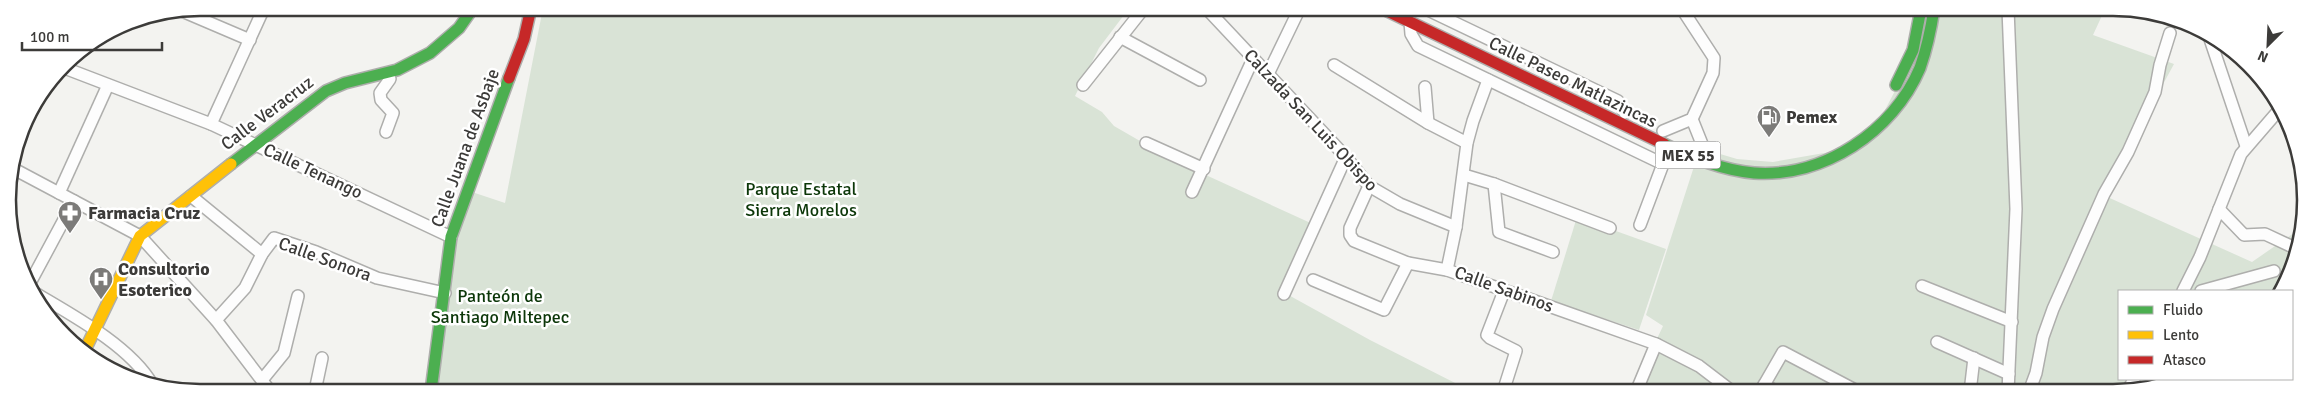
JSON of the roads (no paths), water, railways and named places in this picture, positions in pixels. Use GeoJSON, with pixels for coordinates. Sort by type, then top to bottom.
{"type":"FeatureCollection","features":[{"type":"Feature","properties":{"kind":"main road","name":"Calle Veracruz"},"geometry":{"type":"LineString","coordinates":[[140,236],[255,143],[327,89],[397,70],[422,58],[458,31],[466,16]]}},
{"type":"Feature","properties":{"kind":"main road","name":"Calle Juana de Asbaje"},"geometry":{"type":"LineString","coordinates":[[432,384],[451,237],[524,39],[529,16]]}},
{"type":"Feature","properties":{"kind":"main road","name":"Calle Paseo Matlazincas"},"geometry":{"type":"LineString","coordinates":[[1398,16],[1668,147],[1712,165],[1731,170],[1760,173],[1800,170],[1824,162],[1855,146],[1874,131],[1898,104],[1914,82],[1926,57],[1932,35],[1933,16]]}},
{"type":"Feature","properties":{"kind":"main road","name":"Calle Paseo Matlazincas"},"geometry":{"type":"LineString","coordinates":[[1424,16],[1663,131],[1704,149],[1738,159]]}},
{"type":"Feature","properties":{"kind":"main road"},"geometry":{"type":"LineString","coordinates":[[1891,94],[1913,50],[1920,16]]}},
{"type":"Feature","properties":{"kind":"main road"},"geometry":{"type":"LineString","coordinates":[[1827,147],[1858,129],[1881,106]]}},
{"type":"Feature","properties":{"kind":"main road"},"geometry":{"type":"LineString","coordinates":[[87,345],[140,236]]}},
{"type":"Feature","properties":{"kind":"street"},"geometry":{"type":"LineString","coordinates":[[195,16],[250,40]]}},
{"type":"Feature","properties":{"kind":"street"},"geometry":{"type":"LineString","coordinates":[[212,124],[260,16]]}},
{"type":"Feature","properties":{"kind":"street"},"geometry":{"type":"LineString","coordinates":[[1083,85],[1137,16]]}},
{"type":"Feature","properties":{"kind":"street","name":"Calzada San Luis Obispo"},"geometry":{"type":"LineString","coordinates":[[1213,16],[1346,157],[1369,186],[1400,204],[1456,227]]}},
{"type":"Feature","properties":{"kind":"street"},"geometry":{"type":"LineString","coordinates":[[1268,74],[1296,16]]}},
{"type":"Feature","properties":{"kind":"street"},"geometry":{"type":"LineString","coordinates":[[1443,16],[1618,101],[1625,113]]}},
{"type":"Feature","properties":{"kind":"street"},"geometry":{"type":"LineString","coordinates":[[1663,131],[1692,119],[1712,73],[1714,58],[1687,16]]}},
{"type":"Feature","properties":{"kind":"street"},"geometry":{"type":"LineString","coordinates":[[2008,16],[2016,184],[2008,384]]}},
{"type":"Feature","properties":{"kind":"street"},"geometry":{"type":"LineString","coordinates":[[1410,22],[1411,34],[1418,46],[1663,164],[1640,225]]}},
{"type":"Feature","properties":{"kind":"street"},"geometry":{"type":"LineString","coordinates":[[2032,384],[2043,337],[2054,309],[2101,200],[2128,152],[2156,89],[2160,65],[2170,33]]}},
{"type":"Feature","properties":{"kind":"street"},"geometry":{"type":"LineString","coordinates":[[1120,37],[1200,80]]}},
{"type":"Feature","properties":{"kind":"street"},"geometry":{"type":"LineString","coordinates":[[2212,45],[2246,146]]}},
{"type":"Feature","properties":{"kind":"street"},"geometry":{"type":"LineString","coordinates":[[1192,192],[1253,59]]}},
{"type":"Feature","properties":{"kind":"street"},"geometry":{"type":"LineString","coordinates":[[1334,65],[1428,123],[1468,143]]}},
{"type":"Feature","properties":{"kind":"street","name":"Calle Tenango"},"geometry":{"type":"LineString","coordinates":[[70,70],[212,124],[451,237]]}},
{"type":"Feature","properties":{"kind":"street"},"geometry":{"type":"LineString","coordinates":[[386,132],[393,113],[381,100],[380,93],[390,79]]}},
{"type":"Feature","properties":{"kind":"street","name":"Calle Sabinos"},"geometry":{"type":"LineString","coordinates":[[1488,80],[1473,121],[1468,143],[1456,227],[1447,270],[1656,344],[1699,366],[1723,384]]}},
{"type":"Feature","properties":{"kind":"street"},"geometry":{"type":"LineString","coordinates":[[59,193],[108,85]]}},
{"type":"Feature","properties":{"kind":"street"},"geometry":{"type":"LineString","coordinates":[[1425,87],[1428,123]]}},
{"type":"Feature","properties":{"kind":"street"},"geometry":{"type":"LineString","coordinates":[[1553,92],[1559,114]]}},
{"type":"Feature","properties":{"kind":"street"},"geometry":{"type":"LineString","coordinates":[[2183,290],[2238,160],[2246,146],[2275,114]]}},
{"type":"Feature","properties":{"kind":"street"},"geometry":{"type":"LineString","coordinates":[[1692,119],[1704,149]]}},
{"type":"Feature","properties":{"kind":"street"},"geometry":{"type":"LineString","coordinates":[[1146,143],[1204,169]]}},
{"type":"Feature","properties":{"kind":"street"},"geometry":{"type":"LineString","coordinates":[[1284,294],[1346,157]]}},
{"type":"Feature","properties":{"kind":"street"},"geometry":{"type":"LineString","coordinates":[[19,172],[140,236],[216,320],[265,384]]}},
{"type":"Feature","properties":{"kind":"street"},"geometry":{"type":"LineString","coordinates":[[1464,175],[1494,184],[1610,228]]}},
{"type":"Feature","properties":{"kind":"street"},"geometry":{"type":"LineString","coordinates":[[1494,184],[1499,232],[1552,252]]}},
{"type":"Feature","properties":{"kind":"street"},"geometry":{"type":"LineString","coordinates":[[1369,186],[1350,228],[1351,238],[1358,243],[1408,263],[1447,270]]}},
{"type":"Feature","properties":{"kind":"street"},"geometry":{"type":"LineString","coordinates":[[191,196],[262,254]]}},
{"type":"Feature","properties":{"kind":"street"},"geometry":{"type":"LineString","coordinates":[[33,277],[74,201]]}},
{"type":"Feature","properties":{"kind":"street"},"geometry":{"type":"LineString","coordinates":[[2219,209],[2244,235],[2265,234],[2291,246]]}},
{"type":"Feature","properties":{"kind":"street","name":"Calle Sonora"},"geometry":{"type":"LineString","coordinates":[[216,320],[245,288],[262,254],[272,239],[277,238],[377,278],[445,293]]}},
{"type":"Feature","properties":{"kind":"street"},"geometry":{"type":"LineString","coordinates":[[1313,280],[1384,310],[1408,263]]}},
{"type":"Feature","properties":{"kind":"street"},"geometry":{"type":"LineString","coordinates":[[2205,290],[2274,272]]}},
{"type":"Feature","properties":{"kind":"street"},"geometry":{"type":"LineString","coordinates":[[1922,286],[2012,322]]}},
{"type":"Feature","properties":{"kind":"street"},"geometry":{"type":"LineString","coordinates":[[1504,291],[1488,335],[1490,338],[1516,351],[1506,384]]}},
{"type":"Feature","properties":{"kind":"street"},"geometry":{"type":"LineString","coordinates":[[262,380],[284,353],[298,296]]}},
{"type":"Feature","properties":{"kind":"street"},"geometry":{"type":"LineString","coordinates":[[45,299],[95,330],[120,350],[143,375]]}},
{"type":"Feature","properties":{"kind":"street"},"geometry":{"type":"LineString","coordinates":[[1937,342],[2009,374]]}},
{"type":"Feature","properties":{"kind":"street"},"geometry":{"type":"LineString","coordinates":[[1639,384],[1656,344]]}},
{"type":"Feature","properties":{"kind":"street"},"geometry":{"type":"LineString","coordinates":[[1764,384],[1781,354],[1785,353],[1844,384]]}},
{"type":"Feature","properties":{"kind":"street"},"geometry":{"type":"LineString","coordinates":[[316,384],[322,358]]}},
{"type":"Feature","properties":{"kind":"street"},"geometry":{"type":"LineString","coordinates":[[1971,384],[1974,358]]}},
{"type":"Feature","properties":{"kind":"place","name":"Pemex"},"geometry":{"type":"Point","coordinates":[1769,138]}},
{"type":"Feature","properties":{"kind":"place","name":"Farmacia Cruz"},"geometry":{"type":"Point","coordinates":[70,234]}},
{"type":"Feature","properties":{"kind":"place","name":"Consultorio Esoterico"},"geometry":{"type":"Point","coordinates":[101,300]}},
{"type":"Feature","properties":{"kind":"park label","name":"Parque Estatal Sierra Morelos"},"geometry":{"type":"Point","coordinates":[801,199]}},
{"type":"Feature","properties":{"kind":"park label","name":"Panteón de Santiago Miltepec"},"geometry":{"type":"Point","coordinates":[500,306]}}]}
